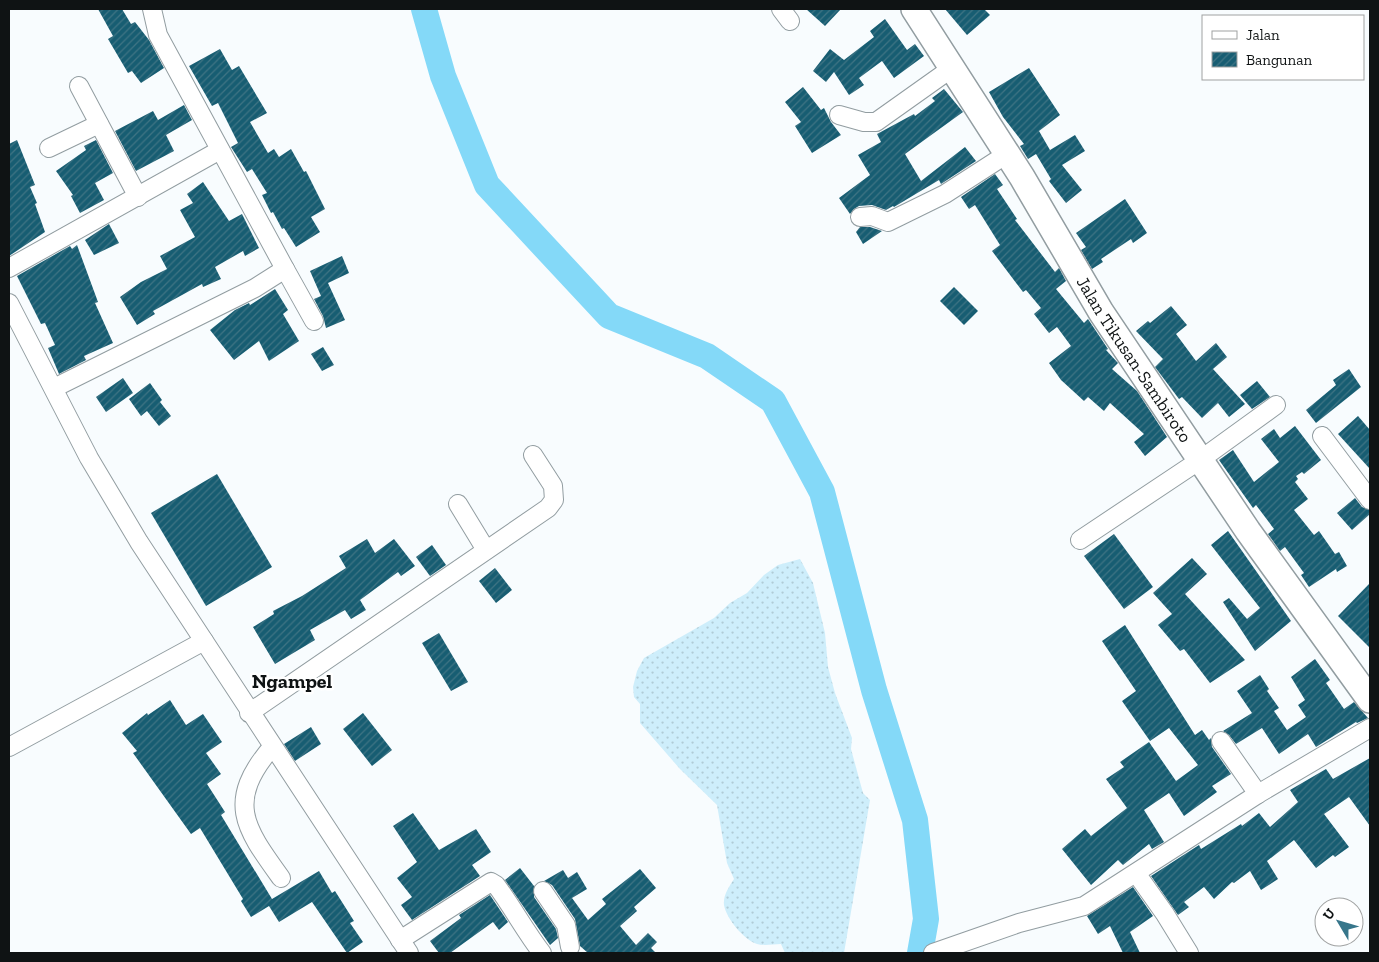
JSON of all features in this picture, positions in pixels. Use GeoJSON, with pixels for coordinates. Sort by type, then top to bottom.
{"type":"FeatureCollection","features":[{"type":"Feature","properties":{"kind":"street"},"geometry":{"type":"LineString","coordinates":[[152,9],[158,35],[314,321]]}},
{"type":"Feature","properties":{"kind":"street","name":"Jalan Tikusan-Sambiroto"},"geometry":{"type":"LineString","coordinates":[[914,9],[1007,154],[1101,312],[1170,411],[1200,460],[1248,531],[1370,700]]}},
{"type":"Feature","properties":{"kind":"street"},"geometry":{"type":"LineString","coordinates":[[839,114],[864,122],[876,122],[952,68]]}},
{"type":"Feature","properties":{"kind":"street"},"geometry":{"type":"LineString","coordinates":[[79,86],[138,197]]}},
{"type":"Feature","properties":{"kind":"street"},"geometry":{"type":"LineString","coordinates":[[49,148],[99,124]]}},
{"type":"Feature","properties":{"kind":"street"},"geometry":{"type":"LineString","coordinates":[[9,268],[220,150]]}},
{"type":"Feature","properties":{"kind":"street"},"geometry":{"type":"LineString","coordinates":[[860,217],[872,216],[888,222],[945,194],[1007,154]]}},
{"type":"Feature","properties":{"kind":"street"},"geometry":{"type":"LineString","coordinates":[[54,388],[255,288],[285,269]]}},
{"type":"Feature","properties":{"kind":"street"},"geometry":{"type":"LineString","coordinates":[[9,303],[94,466],[139,542],[249,713],[405,947],[491,882],[496,884],[520,918],[521,926],[542,953]]}},
{"type":"Feature","properties":{"kind":"street"},"geometry":{"type":"LineString","coordinates":[[1080,540],[1200,460],[1276,405]]}},
{"type":"Feature","properties":{"kind":"street"},"geometry":{"type":"LineString","coordinates":[[1322,436],[1370,500]]}},
{"type":"Feature","properties":{"kind":"street"},"geometry":{"type":"LineString","coordinates":[[249,713],[548,508],[554,500],[553,486],[533,455]]}},
{"type":"Feature","properties":{"kind":"street"},"geometry":{"type":"LineString","coordinates":[[458,504],[486,550]]}},
{"type":"Feature","properties":{"kind":"street"},"geometry":{"type":"LineString","coordinates":[[9,746],[204,641]]}},
{"type":"Feature","properties":{"kind":"street"},"geometry":{"type":"LineString","coordinates":[[940,950],[1019,923],[1084,906],[1258,794],[1370,728]]}},
{"type":"Feature","properties":{"kind":"street"},"geometry":{"type":"LineString","coordinates":[[1221,741],[1258,794]]}},
{"type":"Feature","properties":{"kind":"street"},"geometry":{"type":"LineString","coordinates":[[272,748],[254,772],[246,790],[244,810],[253,839],[281,878]]}},
{"type":"Feature","properties":{"kind":"street"},"geometry":{"type":"LineString","coordinates":[[1136,873],[1165,914],[1189,953]]}},
{"type":"Feature","properties":{"kind":"street"},"geometry":{"type":"LineString","coordinates":[[543,891],[566,925],[569,951]]}},
{"type":"Feature","properties":{"kind":"shaded area"},"geometry":{"type":"Polygon","coordinates":[[[800,559],[813,583],[825,633],[828,667],[835,693],[852,738],[851,749],[863,793],[870,800],[844,953],[785,953],[781,944],[757,944],[736,928],[728,916],[724,905],[725,894],[734,879],[727,863],[717,805],[680,769],[640,723],[640,704],[634,697],[633,687],[637,671],[644,658],[714,618],[730,603],[747,593],[764,575],[778,565],[800,559]]]}},
{"type":"Feature","properties":{"kind":"building"},"geometry":{"type":"Polygon","coordinates":[[[98,9],[122,9],[131,24],[135,22],[149,40],[164,68],[141,83],[132,71],[128,73],[108,39],[113,36],[98,9]]]}},
{"type":"Feature","properties":{"kind":"building"},"geometry":{"type":"Polygon","coordinates":[[[806,9],[841,9],[825,26],[806,9]]]}},
{"type":"Feature","properties":{"kind":"building"},"geometry":{"type":"Polygon","coordinates":[[[945,9],[984,9],[990,15],[967,35],[945,9]]]}},
{"type":"Feature","properties":{"kind":"building"},"geometry":{"type":"Polygon","coordinates":[[[885,19],[907,50],[915,44],[924,56],[894,78],[882,61],[859,78],[864,85],[849,95],[834,72],[826,82],[813,71],[830,49],[844,60],[874,37],[870,31],[885,19]]]}},
{"type":"Feature","properties":{"kind":"building"},"geometry":{"type":"Polygon","coordinates":[[[220,49],[232,70],[239,66],[267,113],[250,122],[268,153],[274,149],[279,157],[291,149],[304,172],[306,171],[325,209],[311,217],[320,232],[296,247],[284,228],[282,229],[273,212],[271,213],[262,195],[267,193],[252,169],[247,172],[231,147],[238,143],[218,103],[212,106],[189,66],[220,49]]]}},
{"type":"Feature","properties":{"kind":"building"},"geometry":{"type":"Polygon","coordinates":[[[1029,68],[1060,115],[1039,131],[1050,150],[1075,135],[1085,151],[1062,165],[1082,190],[1066,203],[1049,181],[1051,179],[1036,154],[1028,159],[1020,146],[1024,144],[1003,117],[989,92],[1029,68]]]}},
{"type":"Feature","properties":{"kind":"building"},"geometry":{"type":"Polygon","coordinates":[[[803,87],[821,110],[824,108],[831,122],[841,135],[812,153],[795,126],[801,122],[785,102],[803,87]]]}},
{"type":"Feature","properties":{"kind":"building"},"geometry":{"type":"Polygon","coordinates":[[[944,89],[963,112],[905,154],[921,181],[965,147],[976,161],[941,184],[939,180],[894,207],[886,210],[872,205],[859,206],[850,214],[839,198],[870,175],[858,155],[881,142],[877,134],[914,114],[915,116],[935,101],[932,98],[944,89]]]}},
{"type":"Feature","properties":{"kind":"building"},"geometry":{"type":"Polygon","coordinates":[[[184,105],[192,120],[166,135],[174,151],[136,171],[115,131],[153,111],[158,120],[184,105]]]}},
{"type":"Feature","properties":{"kind":"building"},"geometry":{"type":"Polygon","coordinates":[[[17,140],[35,185],[30,187],[37,203],[35,204],[45,232],[9,256],[9,144],[17,140]]]}},
{"type":"Feature","properties":{"kind":"building"},"geometry":{"type":"Polygon","coordinates":[[[96,140],[113,173],[95,183],[104,200],[80,213],[71,196],[73,195],[56,171],[86,150],[84,146],[96,140]]]}},
{"type":"Feature","properties":{"kind":"building"},"geometry":{"type":"Polygon","coordinates":[[[995,174],[1003,185],[997,189],[1017,219],[1015,220],[1055,272],[1059,268],[1066,281],[1056,289],[1084,323],[1088,319],[1108,349],[1106,350],[1118,363],[1112,369],[1137,391],[1167,437],[1145,456],[1134,442],[1144,434],[1110,403],[1104,411],[1088,397],[1084,401],[1061,380],[1049,363],[1071,346],[1057,327],[1049,333],[1034,314],[1041,308],[1026,290],[1023,292],[992,251],[1000,245],[975,205],[969,209],[961,197],[995,174]]]}},
{"type":"Feature","properties":{"kind":"building"},"geometry":{"type":"Polygon","coordinates":[[[203,182],[229,221],[242,214],[259,248],[245,256],[243,251],[215,267],[221,279],[203,287],[202,284],[153,311],[155,314],[137,325],[120,297],[141,282],[167,269],[160,256],[195,237],[180,210],[193,203],[187,194],[203,182]]]}},
{"type":"Feature","properties":{"kind":"building"},"geometry":{"type":"Polygon","coordinates":[[[1125,199],[1147,233],[1133,243],[1131,239],[1101,259],[1103,262],[1092,269],[1081,250],[1086,247],[1076,233],[1125,199]]]}},
{"type":"Feature","properties":{"kind":"building"},"geometry":{"type":"Polygon","coordinates":[[[109,224],[119,243],[94,255],[85,240],[109,224]]]}},
{"type":"Feature","properties":{"kind":"building"},"geometry":{"type":"Polygon","coordinates":[[[860,227],[870,227],[882,231],[863,244],[856,232],[860,227]]]}},
{"type":"Feature","properties":{"kind":"building"},"geometry":{"type":"Polygon","coordinates":[[[77,245],[98,302],[95,303],[113,343],[84,356],[86,360],[59,374],[48,348],[55,345],[45,323],[41,324],[17,276],[70,246],[72,249],[77,245]]]}},
{"type":"Feature","properties":{"kind":"building"},"geometry":{"type":"Polygon","coordinates":[[[342,256],[349,273],[328,283],[345,320],[326,328],[323,316],[314,299],[321,296],[310,271],[342,256]]]}},
{"type":"Feature","properties":{"kind":"building"},"geometry":{"type":"Polygon","coordinates":[[[954,287],[978,311],[964,325],[940,301],[954,287]]]}},
{"type":"Feature","properties":{"kind":"building"},"geometry":{"type":"Polygon","coordinates":[[[275,289],[288,310],[283,314],[299,341],[269,361],[259,341],[234,360],[210,330],[235,310],[249,303],[250,305],[275,289]]]}},
{"type":"Feature","properties":{"kind":"building"},"geometry":{"type":"Polygon","coordinates":[[[1171,306],[1187,325],[1176,334],[1196,361],[1216,343],[1227,357],[1213,369],[1245,404],[1229,417],[1218,403],[1202,418],[1182,397],[1179,399],[1155,367],[1163,359],[1136,331],[1148,321],[1150,323],[1171,306]]]}},
{"type":"Feature","properties":{"kind":"building"},"geometry":{"type":"Polygon","coordinates":[[[323,347],[334,365],[322,371],[311,354],[323,347]]]}},
{"type":"Feature","properties":{"kind":"building"},"geometry":{"type":"Polygon","coordinates":[[[1349,369],[1361,387],[1316,423],[1306,410],[1336,385],[1333,380],[1349,369]]]}},
{"type":"Feature","properties":{"kind":"building"},"geometry":{"type":"Polygon","coordinates":[[[123,378],[133,393],[106,412],[96,397],[123,378]]]}},
{"type":"Feature","properties":{"kind":"building"},"geometry":{"type":"Polygon","coordinates":[[[1257,381],[1270,397],[1252,409],[1240,395],[1257,381]]]}},
{"type":"Feature","properties":{"kind":"building"},"geometry":{"type":"Polygon","coordinates":[[[150,383],[162,400],[160,402],[171,416],[159,426],[147,411],[141,416],[129,399],[150,383]]]}},
{"type":"Feature","properties":{"kind":"building"},"geometry":{"type":"Polygon","coordinates":[[[1358,416],[1370,430],[1370,469],[1338,434],[1358,416]]]}},
{"type":"Feature","properties":{"kind":"building"},"geometry":{"type":"Polygon","coordinates":[[[1295,426],[1321,460],[1304,474],[1302,472],[1296,476],[1298,479],[1295,482],[1308,499],[1294,510],[1314,535],[1319,531],[1335,554],[1339,552],[1347,566],[1337,572],[1336,569],[1309,587],[1301,575],[1304,573],[1285,547],[1280,551],[1268,534],[1274,529],[1256,505],[1253,508],[1219,460],[1233,450],[1254,482],[1279,462],[1261,439],[1274,429],[1280,438],[1295,426]]]}},
{"type":"Feature","properties":{"kind":"building"},"geometry":{"type":"Polygon","coordinates":[[[217,474],[272,567],[206,606],[151,513],[217,474]]]}},
{"type":"Feature","properties":{"kind":"building"},"geometry":{"type":"Polygon","coordinates":[[[1355,498],[1362,507],[1370,510],[1370,514],[1352,530],[1337,513],[1355,498]]]}},
{"type":"Feature","properties":{"kind":"building"},"geometry":{"type":"Polygon","coordinates":[[[1228,531],[1291,621],[1255,651],[1223,602],[1229,598],[1247,619],[1260,608],[1211,545],[1228,531]]]}},
{"type":"Feature","properties":{"kind":"building"},"geometry":{"type":"Polygon","coordinates":[[[1114,534],[1153,587],[1124,609],[1084,556],[1114,534]]]}},
{"type":"Feature","properties":{"kind":"building"},"geometry":{"type":"Polygon","coordinates":[[[367,539],[375,553],[394,539],[415,566],[401,576],[398,572],[360,600],[366,610],[351,619],[345,610],[310,630],[315,640],[275,664],[253,627],[274,614],[273,611],[302,596],[346,568],[339,556],[367,539]]]}},
{"type":"Feature","properties":{"kind":"building"},"geometry":{"type":"Polygon","coordinates":[[[432,545],[446,565],[430,576],[416,557],[432,545]]]}},
{"type":"Feature","properties":{"kind":"building"},"geometry":{"type":"Polygon","coordinates":[[[1192,558],[1207,574],[1185,594],[1245,660],[1210,683],[1184,649],[1180,651],[1158,625],[1172,614],[1153,593],[1192,558]]]}},
{"type":"Feature","properties":{"kind":"building"},"geometry":{"type":"Polygon","coordinates":[[[495,568],[512,590],[496,603],[479,581],[495,568]]]}},
{"type":"Feature","properties":{"kind":"building"},"geometry":{"type":"Polygon","coordinates":[[[1370,583],[1370,648],[1338,616],[1370,583]]]}},
{"type":"Feature","properties":{"kind":"building"},"geometry":{"type":"Polygon","coordinates":[[[1125,625],[1195,735],[1202,730],[1209,740],[1211,738],[1212,747],[1231,774],[1212,786],[1217,792],[1184,816],[1169,793],[1144,810],[1164,842],[1152,849],[1149,844],[1123,865],[1118,860],[1091,885],[1062,849],[1085,829],[1091,836],[1127,808],[1106,779],[1124,767],[1120,762],[1149,742],[1176,781],[1198,765],[1169,728],[1150,741],[1122,701],[1136,691],[1102,641],[1125,625]]]}},
{"type":"Feature","properties":{"kind":"building"},"geometry":{"type":"Polygon","coordinates":[[[439,633],[468,682],[451,691],[422,643],[439,633]]]}},
{"type":"Feature","properties":{"kind":"building"},"geometry":{"type":"Polygon","coordinates":[[[1315,659],[1330,680],[1326,683],[1344,709],[1354,702],[1368,718],[1356,722],[1316,747],[1308,734],[1279,754],[1262,728],[1236,744],[1223,731],[1252,713],[1237,691],[1260,675],[1269,689],[1267,691],[1279,708],[1274,711],[1287,730],[1306,717],[1298,705],[1305,700],[1291,677],[1315,659]]]}},
{"type":"Feature","properties":{"kind":"building"},"geometry":{"type":"Polygon","coordinates":[[[170,700],[186,725],[203,714],[222,742],[206,753],[221,774],[207,784],[225,812],[221,815],[272,899],[319,871],[332,893],[335,891],[354,921],[350,923],[363,942],[347,953],[312,902],[279,922],[269,906],[251,917],[241,901],[243,899],[200,828],[191,834],[133,753],[137,751],[122,733],[147,713],[148,715],[170,700]]]}},
{"type":"Feature","properties":{"kind":"building"},"geometry":{"type":"Polygon","coordinates":[[[363,713],[392,750],[372,766],[343,729],[363,713]]]}},
{"type":"Feature","properties":{"kind":"building"},"geometry":{"type":"Polygon","coordinates":[[[311,727],[321,744],[295,761],[284,744],[311,727]]]}},
{"type":"Feature","properties":{"kind":"building"},"geometry":{"type":"Polygon","coordinates":[[[1370,758],[1370,826],[1349,797],[1324,814],[1349,847],[1335,857],[1333,855],[1316,868],[1294,840],[1267,861],[1278,879],[1261,890],[1250,871],[1234,883],[1232,882],[1214,899],[1204,887],[1184,902],[1189,907],[1178,915],[1151,876],[1199,845],[1201,849],[1241,824],[1242,826],[1259,813],[1270,827],[1298,802],[1290,790],[1326,769],[1333,779],[1370,758]]]}},
{"type":"Feature","properties":{"kind":"building"},"geometry":{"type":"Polygon","coordinates":[[[413,813],[439,850],[476,829],[491,852],[472,865],[480,876],[412,920],[401,905],[412,897],[397,878],[417,862],[393,826],[413,813]]]}},
{"type":"Feature","properties":{"kind":"building"},"geometry":{"type":"Polygon","coordinates":[[[520,868],[534,886],[534,897],[556,929],[558,938],[550,945],[505,880],[520,868]]]}},
{"type":"Feature","properties":{"kind":"building"},"geometry":{"type":"Polygon","coordinates":[[[640,869],[656,888],[634,907],[637,911],[620,926],[636,945],[648,933],[657,942],[651,948],[656,953],[588,953],[580,946],[575,919],[552,885],[544,881],[563,870],[568,878],[577,872],[587,889],[572,898],[588,920],[606,904],[602,899],[640,869]]]}},
{"type":"Feature","properties":{"kind":"building"},"geometry":{"type":"Polygon","coordinates":[[[1133,887],[1153,916],[1130,932],[1140,953],[1123,953],[1110,926],[1098,934],[1087,916],[1133,887]]]}},
{"type":"Feature","properties":{"kind":"building"},"geometry":{"type":"Polygon","coordinates":[[[490,895],[508,922],[499,930],[493,922],[450,953],[439,953],[430,941],[461,918],[459,915],[490,895]]]}},
{"type":"Feature","properties":{"kind":"waterway"},"geometry":{"type":"LineString","coordinates":[[424,9],[443,76],[487,185],[609,316],[707,356],[773,401],[822,492],[874,690],[915,820],[926,919],[920,953]]}},
{"type":"Feature","properties":{"kind":"district","name":"Ngampel"},"geometry":{"type":"Point","coordinates":[292,681]}}]}
